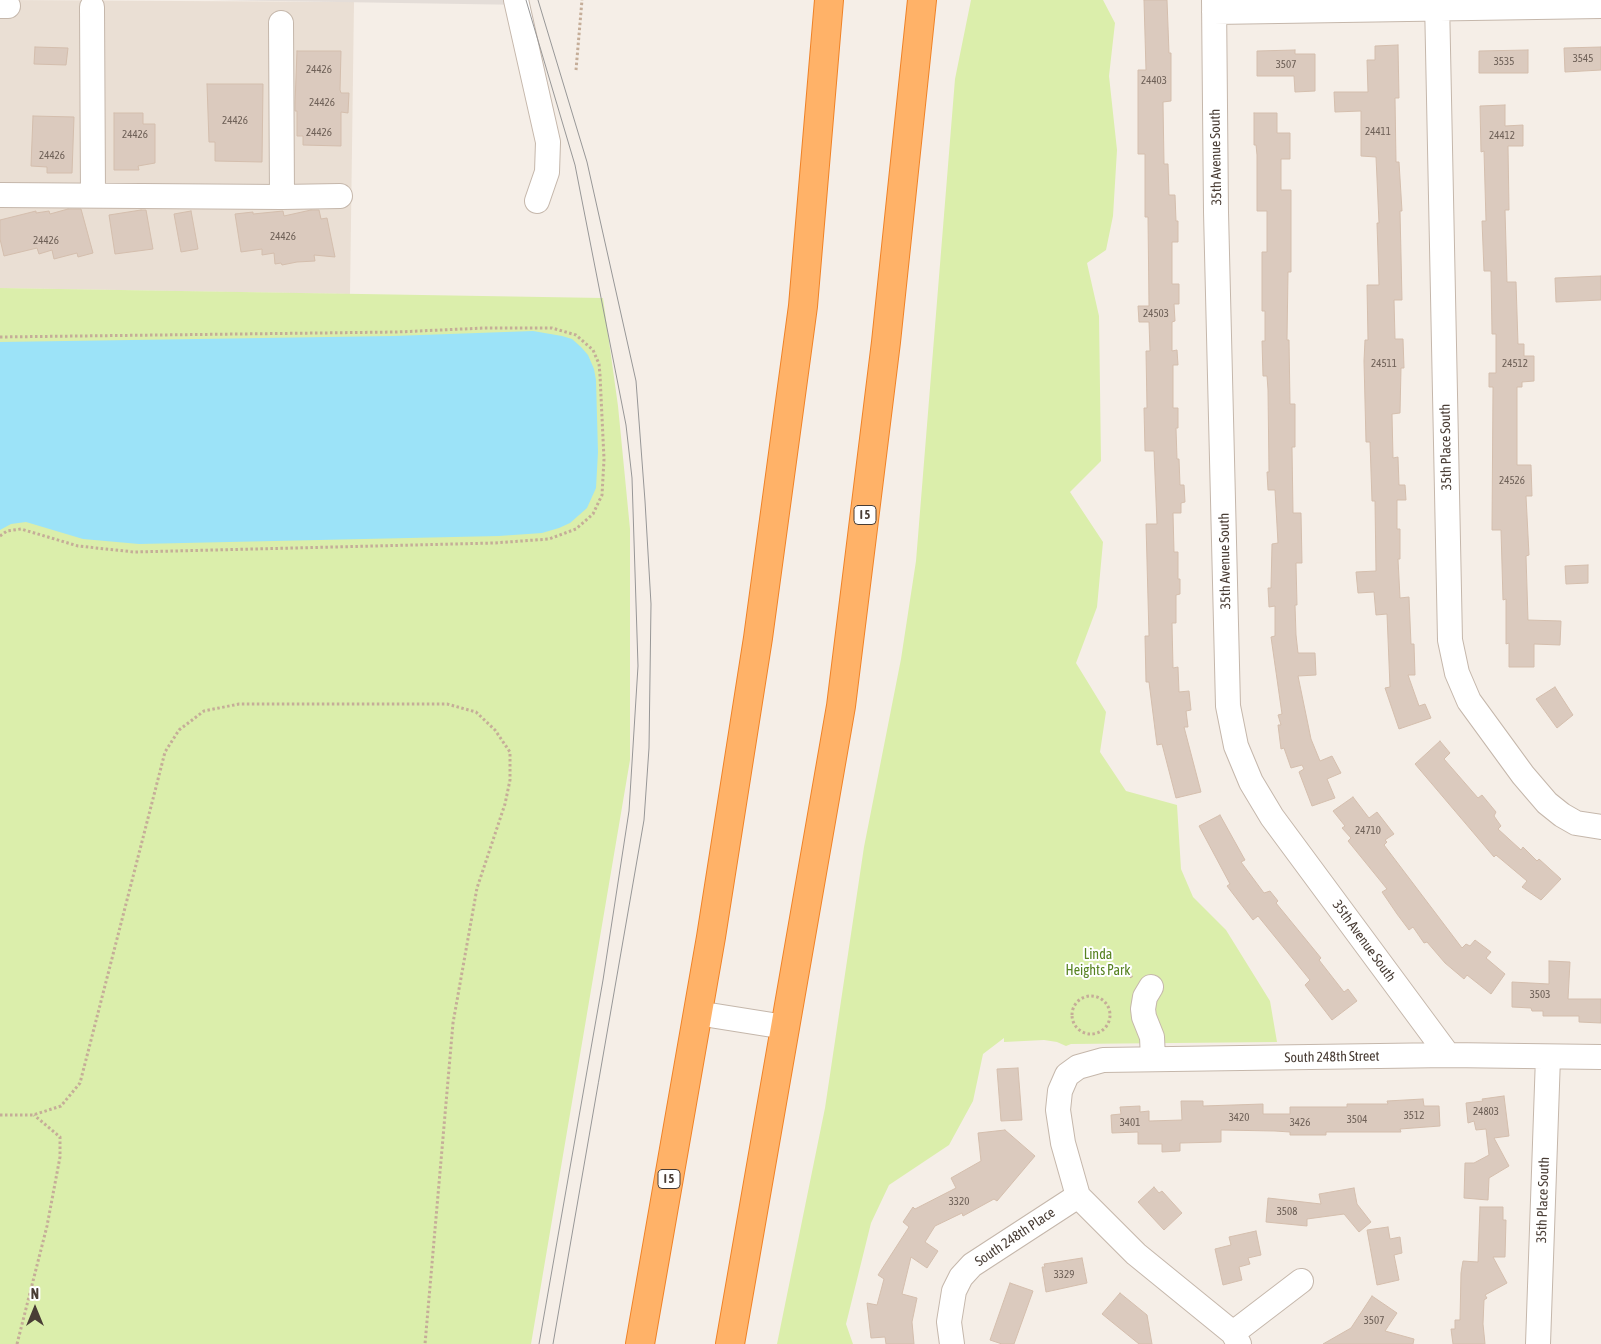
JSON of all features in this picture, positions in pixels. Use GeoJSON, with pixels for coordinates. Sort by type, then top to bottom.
{"type":"FeatureCollection","features":[{"type":"Feature","properties":{"kind":"highway","name":"I 5"},"geometry":{"type":"LineString","coordinates":[[640,1344],[698,1013],[758,638],[803,306],[829,0]]}},
{"type":"Feature","properties":{"kind":"highway","name":"I 5"},"geometry":{"type":"LineString","coordinates":[[730,1344],[841,706],[886,342],[922,0]]}},
{"type":"Feature","properties":{"kind":"street"},"geometry":{"type":"LineString","coordinates":[[516,0],[548,142],[546,172],[537,201]]}},
{"type":"Feature","properties":{"kind":"street"},"geometry":{"type":"LineString","coordinates":[[1214,6],[1438,4],[1601,6]]}},
{"type":"Feature","properties":{"kind":"street","name":"35th Place South"},"geometry":{"type":"LineString","coordinates":[[1438,4],[1450,640],[1457,673],[1469,701],[1523,775],[1547,803],[1562,815],[1576,823],[1601,827]]}},
{"type":"Feature","properties":{"kind":"street","name":"35th Avenue South"},"geometry":{"type":"LineString","coordinates":[[1214,6],[1217,232],[1228,706],[1236,746],[1251,782],[1272,817],[1448,1055]]}},
{"type":"Feature","properties":{"kind":"street"},"geometry":{"type":"LineString","coordinates":[[92,7],[92,195]]}},
{"type":"Feature","properties":{"kind":"street"},"geometry":{"type":"LineString","coordinates":[[281,23],[282,197]]}},
{"type":"Feature","properties":{"kind":"street"},"geometry":{"type":"LineString","coordinates":[[0,195],[340,196]]}},
{"type":"Feature","properties":{"kind":"street"},"geometry":{"type":"LineString","coordinates":[[1150,987],[1143,1009],[1152,1037],[1153,1060]]}},
{"type":"Feature","properties":{"kind":"street"},"geometry":{"type":"LineString","coordinates":[[698,1013],[785,1027]]}},
{"type":"Feature","properties":{"kind":"street","name":"South 248th Street"},"geometry":{"type":"LineString","coordinates":[[1078,1196],[1064,1150],[1058,1110],[1060,1091],[1067,1075],[1078,1067],[1092,1062],[1102,1060],[1448,1055],[1601,1057]]}},
{"type":"Feature","properties":{"kind":"street","name":"35th Place South"},"geometry":{"type":"LineString","coordinates":[[1538,1344],[1548,1057]]}},
{"type":"Feature","properties":{"kind":"street"},"geometry":{"type":"LineString","coordinates":[[1078,1196],[1136,1254],[1236,1338],[1301,1281]]}},
{"type":"Feature","properties":{"kind":"street","name":"South 248th Place"},"geometry":{"type":"LineString","coordinates":[[952,1343],[949,1322],[954,1291],[961,1277],[972,1265],[1078,1196]]}},
{"type":"Feature","properties":{"kind":"path"},"geometry":{"type":"LineString","coordinates":[[576,70],[582,0]]}},
{"type":"Feature","properties":{"kind":"path"},"geometry":{"type":"LineString","coordinates":[[0,337],[552,328],[576,335],[593,350],[600,375],[604,459],[602,495],[593,514],[576,529],[549,539],[494,543],[134,552],[78,546],[21,529],[6,531],[0,536]]}},
{"type":"Feature","properties":{"kind":"path"},"geometry":{"type":"LineString","coordinates":[[0,1115],[33,1115],[61,1106],[80,1083],[164,752],[179,730],[204,711],[239,704],[447,704],[476,712],[494,730],[510,752],[510,780],[505,804],[477,888],[453,1022],[425,1344]]}},
{"type":"Feature","properties":{"kind":"path"},"geometry":{"type":"LineString","coordinates":[[1091,996],[1105,1002],[1110,1012],[1110,1018],[1101,1031],[1091,1034],[1080,1031],[1076,1027],[1073,1023],[1072,1012],[1076,1002],[1091,996]]}},
{"type":"Feature","properties":{"kind":"path"},"geometry":{"type":"LineString","coordinates":[[18,1344],[47,1226],[60,1157],[60,1137],[33,1115]]}},
{"type":"Feature","properties":{"kind":"shaded area"},"geometry":{"type":"Polygon","coordinates":[[[0,0],[354,2],[350,294],[0,288],[0,0]]]}},
{"type":"Feature","properties":{"kind":"shaded area"},"geometry":{"type":"Polygon","coordinates":[[[212,0],[528,0],[527,5],[212,0]]]}},
{"type":"Feature","properties":{"kind":"green space","name":"Linda Heights Park"},"geometry":{"type":"Polygon","coordinates":[[[971,0],[1103,0],[1115,23],[1109,76],[1117,150],[1113,216],[1106,250],[1087,263],[1099,316],[1101,461],[1070,492],[1103,542],[1097,607],[1076,663],[1106,712],[1100,752],[1126,791],[1177,805],[1181,869],[1193,897],[1226,930],[1270,1001],[1277,1042],[1071,1044],[1066,1046],[1044,1040],[1004,1042],[1004,1038],[983,1054],[973,1101],[949,1145],[889,1185],[871,1223],[846,1324],[853,1344],[777,1344],[825,1108],[864,847],[901,659],[916,561],[955,79],[971,0]]]}},
{"type":"Feature","properties":{"kind":"green space"},"geometry":{"type":"Polygon","coordinates":[[[0,288],[603,298],[618,406],[630,529],[630,760],[531,1344],[0,1344],[0,288]]]}},
{"type":"Feature","properties":{"kind":"water"},"geometry":{"type":"Polygon","coordinates":[[[533,331],[572,339],[588,355],[596,380],[598,452],[596,488],[587,508],[570,523],[559,528],[542,533],[499,536],[139,544],[83,539],[26,522],[11,524],[0,530],[0,342],[393,336],[533,331]]]}},
{"type":"Feature","properties":{"kind":"building"},"geometry":{"type":"Polygon","coordinates":[[[1144,0],[1167,0],[1169,53],[1171,53],[1171,101],[1163,102],[1164,164],[1168,164],[1169,195],[1175,195],[1176,221],[1178,221],[1178,242],[1172,242],[1172,284],[1179,284],[1179,304],[1174,304],[1175,321],[1172,322],[1172,351],[1177,350],[1178,365],[1173,365],[1173,408],[1178,408],[1178,428],[1176,428],[1177,459],[1179,459],[1180,485],[1184,485],[1185,502],[1181,503],[1181,513],[1173,513],[1174,552],[1178,552],[1180,594],[1176,595],[1176,623],[1172,623],[1173,668],[1178,667],[1179,692],[1189,691],[1191,710],[1186,711],[1188,727],[1184,727],[1201,792],[1176,798],[1162,744],[1157,745],[1149,682],[1146,682],[1145,636],[1149,636],[1146,524],[1157,524],[1154,451],[1145,451],[1144,408],[1147,408],[1146,351],[1150,351],[1149,322],[1139,322],[1138,306],[1149,306],[1148,217],[1145,217],[1145,154],[1138,154],[1138,70],[1146,70],[1144,0]]]}},
{"type":"Feature","properties":{"kind":"building"},"geometry":{"type":"Polygon","coordinates":[[[1398,45],[1399,98],[1395,98],[1396,162],[1399,162],[1402,211],[1400,211],[1402,300],[1394,300],[1395,339],[1403,339],[1404,368],[1401,368],[1400,413],[1392,414],[1393,458],[1398,457],[1399,485],[1405,485],[1406,500],[1397,500],[1397,529],[1400,529],[1400,559],[1398,559],[1400,598],[1409,597],[1411,644],[1414,644],[1415,675],[1408,675],[1419,706],[1425,704],[1431,718],[1399,729],[1385,688],[1390,687],[1387,614],[1376,615],[1374,592],[1358,593],[1356,572],[1376,571],[1375,501],[1372,501],[1370,442],[1366,442],[1364,361],[1365,340],[1368,340],[1367,285],[1379,285],[1376,157],[1361,156],[1361,111],[1335,112],[1334,92],[1368,92],[1367,60],[1375,60],[1375,46],[1398,45]]]}},
{"type":"Feature","properties":{"kind":"building"},"geometry":{"type":"Polygon","coordinates":[[[35,47],[68,48],[66,65],[34,64],[35,47]]]}},
{"type":"Feature","properties":{"kind":"building"},"geometry":{"type":"Polygon","coordinates":[[[1601,47],[1601,70],[1565,72],[1564,48],[1601,47]]]}},
{"type":"Feature","properties":{"kind":"building"},"geometry":{"type":"Polygon","coordinates":[[[1295,50],[1295,54],[1315,54],[1315,91],[1295,92],[1294,76],[1257,76],[1257,51],[1295,50]]]}},
{"type":"Feature","properties":{"kind":"building"},"geometry":{"type":"Polygon","coordinates":[[[1528,50],[1528,73],[1479,73],[1479,51],[1528,50]]]}},
{"type":"Feature","properties":{"kind":"building"},"geometry":{"type":"Polygon","coordinates":[[[297,51],[341,51],[340,90],[341,93],[349,93],[348,113],[341,112],[341,146],[303,145],[303,136],[297,136],[297,111],[295,111],[295,104],[297,51]]]}},
{"type":"Feature","properties":{"kind":"building"},"geometry":{"type":"Polygon","coordinates":[[[207,84],[263,84],[262,162],[215,161],[215,142],[209,142],[207,84]]]}},
{"type":"Feature","properties":{"kind":"building"},"geometry":{"type":"Polygon","coordinates":[[[1505,105],[1505,126],[1523,125],[1523,146],[1508,146],[1509,210],[1505,210],[1507,282],[1516,282],[1518,344],[1524,344],[1524,356],[1534,356],[1534,381],[1522,382],[1522,387],[1517,387],[1517,465],[1531,465],[1532,496],[1526,496],[1529,555],[1526,556],[1528,620],[1561,621],[1560,645],[1534,644],[1534,667],[1509,667],[1509,643],[1506,644],[1506,599],[1503,600],[1501,530],[1492,530],[1493,387],[1489,387],[1489,373],[1496,373],[1496,334],[1492,334],[1491,271],[1484,271],[1482,221],[1486,221],[1484,151],[1481,152],[1480,106],[1505,105]]]}},
{"type":"Feature","properties":{"kind":"building"},"geometry":{"type":"Polygon","coordinates":[[[114,113],[143,113],[143,124],[155,124],[155,163],[138,166],[139,170],[114,170],[114,113]]]}},
{"type":"Feature","properties":{"kind":"building"},"geometry":{"type":"Polygon","coordinates":[[[1254,113],[1277,113],[1277,133],[1290,133],[1290,159],[1281,159],[1281,190],[1291,190],[1291,272],[1288,272],[1287,340],[1289,340],[1290,404],[1295,404],[1295,447],[1292,447],[1293,513],[1301,513],[1302,563],[1296,563],[1296,635],[1298,653],[1315,653],[1316,675],[1298,676],[1311,739],[1320,761],[1332,756],[1341,773],[1327,779],[1335,798],[1312,806],[1299,772],[1304,769],[1302,765],[1291,768],[1284,748],[1281,749],[1278,725],[1281,725],[1278,715],[1282,714],[1271,637],[1275,636],[1275,606],[1269,607],[1268,588],[1271,588],[1272,544],[1278,543],[1275,490],[1268,490],[1268,390],[1267,376],[1263,376],[1262,341],[1265,341],[1265,311],[1262,311],[1262,252],[1267,252],[1267,211],[1257,211],[1257,155],[1256,145],[1254,145],[1254,113]]]}},
{"type":"Feature","properties":{"kind":"building"},"geometry":{"type":"Polygon","coordinates":[[[33,116],[74,117],[72,173],[47,173],[47,167],[31,166],[33,116]]]}},
{"type":"Feature","properties":{"kind":"building"},"geometry":{"type":"Polygon","coordinates":[[[68,209],[81,209],[93,253],[78,257],[77,253],[54,259],[52,250],[39,254],[37,248],[4,256],[0,239],[0,220],[36,211],[36,213],[49,211],[50,214],[68,209]]]}},
{"type":"Feature","properties":{"kind":"building"},"geometry":{"type":"Polygon","coordinates":[[[146,210],[153,249],[115,254],[109,215],[146,210]]]}},
{"type":"Feature","properties":{"kind":"building"},"geometry":{"type":"Polygon","coordinates":[[[319,210],[321,219],[327,218],[335,257],[314,255],[315,261],[282,265],[281,263],[275,264],[274,253],[262,255],[262,249],[241,252],[235,214],[283,211],[284,216],[319,210]]]}},
{"type":"Feature","properties":{"kind":"building"},"geometry":{"type":"Polygon","coordinates":[[[191,211],[198,249],[181,252],[174,214],[191,211]]]}},
{"type":"Feature","properties":{"kind":"building"},"geometry":{"type":"Polygon","coordinates":[[[1601,276],[1601,300],[1556,302],[1555,278],[1601,276]]]}},
{"type":"Feature","properties":{"kind":"building"},"geometry":{"type":"Polygon","coordinates":[[[1588,565],[1588,583],[1566,584],[1565,566],[1588,565]]]}},
{"type":"Feature","properties":{"kind":"building"},"geometry":{"type":"Polygon","coordinates":[[[1555,687],[1573,715],[1557,728],[1536,699],[1555,687]]]}},
{"type":"Feature","properties":{"kind":"building"},"geometry":{"type":"Polygon","coordinates":[[[1440,741],[1450,753],[1444,759],[1478,798],[1482,795],[1496,812],[1494,816],[1501,826],[1498,829],[1521,850],[1523,847],[1537,861],[1539,859],[1561,879],[1541,900],[1522,887],[1527,881],[1496,855],[1494,857],[1415,764],[1440,741]]]}},
{"type":"Feature","properties":{"kind":"building"},"geometry":{"type":"Polygon","coordinates":[[[1353,797],[1369,818],[1377,812],[1394,834],[1385,840],[1387,842],[1384,845],[1462,948],[1466,944],[1470,946],[1475,940],[1491,952],[1486,958],[1505,974],[1491,994],[1467,975],[1464,979],[1445,963],[1427,942],[1424,943],[1413,927],[1409,930],[1397,914],[1382,892],[1387,889],[1348,841],[1351,838],[1342,828],[1345,826],[1333,811],[1353,797]]]}},
{"type":"Feature","properties":{"kind":"building"},"geometry":{"type":"Polygon","coordinates":[[[1220,815],[1245,860],[1241,862],[1264,893],[1270,891],[1278,901],[1276,903],[1321,958],[1319,960],[1344,992],[1348,989],[1357,1001],[1332,1020],[1305,985],[1310,980],[1258,916],[1253,920],[1227,886],[1230,884],[1199,826],[1220,815]]]}},
{"type":"Feature","properties":{"kind":"building"},"geometry":{"type":"Polygon","coordinates":[[[1549,961],[1570,962],[1568,999],[1601,999],[1601,1023],[1579,1022],[1579,1016],[1543,1016],[1543,1011],[1512,1007],[1512,982],[1549,984],[1549,961]]]}},
{"type":"Feature","properties":{"kind":"building"},"geometry":{"type":"Polygon","coordinates":[[[1018,1068],[1022,1120],[1001,1121],[997,1069],[1018,1068]]]}},
{"type":"Feature","properties":{"kind":"building"},"geometry":{"type":"Polygon","coordinates":[[[1504,1096],[1509,1136],[1494,1138],[1509,1166],[1489,1178],[1488,1200],[1464,1198],[1465,1163],[1474,1163],[1489,1155],[1486,1129],[1476,1130],[1474,1121],[1468,1123],[1466,1103],[1504,1096]]]}},
{"type":"Feature","properties":{"kind":"building"},"geometry":{"type":"Polygon","coordinates":[[[1423,1099],[1424,1106],[1439,1106],[1440,1126],[1400,1129],[1401,1132],[1326,1132],[1326,1135],[1290,1135],[1290,1132],[1221,1130],[1221,1142],[1180,1143],[1180,1151],[1162,1152],[1162,1144],[1138,1144],[1138,1132],[1112,1133],[1111,1115],[1121,1114],[1120,1107],[1140,1106],[1140,1112],[1149,1111],[1149,1121],[1182,1120],[1181,1101],[1203,1101],[1203,1106],[1263,1104],[1263,1114],[1290,1114],[1290,1107],[1347,1107],[1347,1104],[1388,1104],[1387,1101],[1423,1099]]]}},
{"type":"Feature","properties":{"kind":"building"},"geometry":{"type":"Polygon","coordinates":[[[1005,1130],[1035,1156],[997,1201],[994,1199],[963,1216],[962,1213],[935,1226],[925,1242],[938,1251],[927,1268],[911,1257],[902,1294],[917,1298],[912,1322],[914,1344],[886,1344],[885,1337],[871,1338],[867,1303],[877,1305],[884,1279],[878,1275],[909,1227],[903,1222],[913,1207],[915,1209],[956,1188],[951,1178],[981,1161],[978,1133],[1005,1130]]]}},
{"type":"Feature","properties":{"kind":"building"},"geometry":{"type":"Polygon","coordinates":[[[1154,1187],[1159,1193],[1162,1191],[1182,1213],[1164,1230],[1138,1202],[1154,1187]]]}},
{"type":"Feature","properties":{"kind":"building"},"geometry":{"type":"Polygon","coordinates":[[[1354,1188],[1357,1204],[1371,1222],[1359,1232],[1344,1214],[1307,1219],[1307,1226],[1266,1222],[1268,1198],[1321,1204],[1319,1194],[1354,1188]]]}},
{"type":"Feature","properties":{"kind":"building"},"geometry":{"type":"Polygon","coordinates":[[[1480,1207],[1503,1207],[1503,1220],[1506,1220],[1505,1257],[1493,1257],[1507,1283],[1485,1295],[1487,1298],[1484,1300],[1483,1324],[1485,1344],[1453,1344],[1451,1329],[1455,1329],[1455,1320],[1460,1320],[1463,1261],[1478,1262],[1480,1207]]]}},
{"type":"Feature","properties":{"kind":"building"},"geometry":{"type":"Polygon","coordinates":[[[1388,1227],[1390,1239],[1400,1237],[1402,1253],[1394,1255],[1399,1280],[1377,1285],[1367,1230],[1388,1227]]]}},
{"type":"Feature","properties":{"kind":"building"},"geometry":{"type":"Polygon","coordinates":[[[1256,1231],[1261,1255],[1248,1258],[1250,1264],[1239,1267],[1242,1280],[1223,1285],[1215,1249],[1231,1245],[1229,1237],[1256,1231]]]}},
{"type":"Feature","properties":{"kind":"building"},"geometry":{"type":"Polygon","coordinates":[[[1082,1258],[1087,1283],[1046,1292],[1042,1267],[1045,1267],[1044,1264],[1082,1258]]]}},
{"type":"Feature","properties":{"kind":"building"},"geometry":{"type":"Polygon","coordinates":[[[1010,1283],[1033,1291],[1014,1344],[1002,1344],[990,1340],[1010,1283]]]}},
{"type":"Feature","properties":{"kind":"building"},"geometry":{"type":"Polygon","coordinates":[[[1120,1293],[1147,1315],[1152,1344],[1139,1344],[1102,1314],[1120,1293]]]}},
{"type":"Feature","properties":{"kind":"building"},"geometry":{"type":"Polygon","coordinates":[[[1372,1296],[1397,1313],[1385,1331],[1414,1339],[1413,1344],[1323,1344],[1351,1328],[1372,1296]]]}},
{"type":"Feature","properties":{"kind":"tram line"},"geometry":{"type":"LineString","coordinates":[[526,0],[575,165],[626,425],[632,478],[638,666],[629,811],[603,980],[539,1344]]}},
{"type":"Feature","properties":{"kind":"tram line"},"geometry":{"type":"LineString","coordinates":[[538,0],[587,162],[636,381],[651,604],[649,748],[644,820],[553,1344]]}}]}
